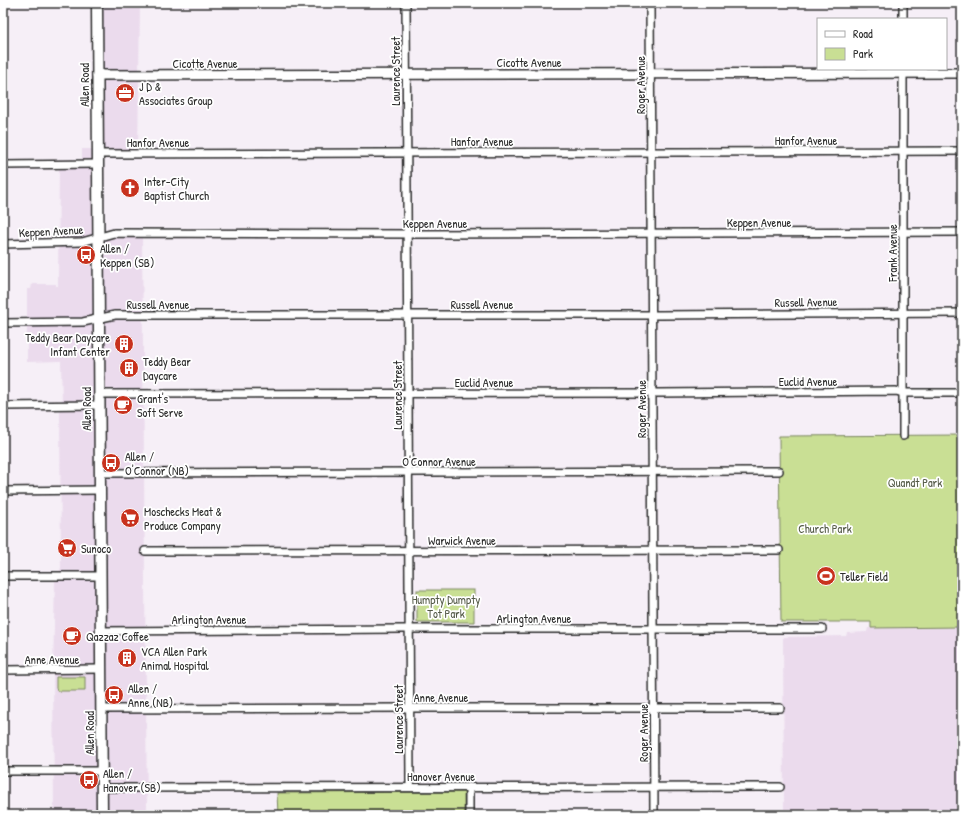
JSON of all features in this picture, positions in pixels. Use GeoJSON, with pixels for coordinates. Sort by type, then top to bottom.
{"type":"FeatureCollection","features":[{"type":"Feature","properties":{"kind":"main road","name":"Allen Road"},"geometry":{"type":"LineString","coordinates":[[96,3],[102,815]]}},
{"type":"Feature","properties":{"kind":"street","name":"Laurence Street"},"geometry":{"type":"LineString","coordinates":[[406,3],[410,787]]}},
{"type":"Feature","properties":{"kind":"street","name":"Roger Avenue"},"geometry":{"type":"LineString","coordinates":[[650,3],[654,815]]}},
{"type":"Feature","properties":{"kind":"street"},"geometry":{"type":"LineString","coordinates":[[903,3],[903,18]]}},
{"type":"Feature","properties":{"kind":"street","name":"Cicotte Avenue"},"geometry":{"type":"LineString","coordinates":[[97,75],[651,74],[903,71],[962,73]]}},
{"type":"Feature","properties":{"kind":"street","name":"Frank Avenue"},"geometry":{"type":"LineString","coordinates":[[903,71],[903,436]]}},
{"type":"Feature","properties":{"kind":"street","name":"Hanfor Avenue"},"geometry":{"type":"LineString","coordinates":[[97,154],[962,151]]}},
{"type":"Feature","properties":{"kind":"street"},"geometry":{"type":"LineString","coordinates":[[3,165],[98,164]]}},
{"type":"Feature","properties":{"kind":"street","name":"Keppen Avenue"},"geometry":{"type":"LineString","coordinates":[[3,244],[82,242],[114,233],[407,234],[962,232]]}},
{"type":"Feature","properties":{"kind":"street","name":"Russell Avenue"},"geometry":{"type":"LineString","coordinates":[[3,323],[83,322],[115,315],[652,315],[903,312],[962,313]]}},
{"type":"Feature","properties":{"kind":"street","name":"Euclid Avenue"},"geometry":{"type":"LineString","coordinates":[[99,394],[896,391],[904,393],[962,393]]}},
{"type":"Feature","properties":{"kind":"street"},"geometry":{"type":"LineString","coordinates":[[3,406],[99,405]]}},
{"type":"Feature","properties":{"kind":"street","name":"O'Connor Avenue"},"geometry":{"type":"LineString","coordinates":[[100,473],[779,471]]}},
{"type":"Feature","properties":{"kind":"street"},"geometry":{"type":"LineString","coordinates":[[3,491],[100,490]]}},
{"type":"Feature","properties":{"kind":"street","name":"Warwick Avenue"},"geometry":{"type":"LineString","coordinates":[[145,551],[779,550]]}},
{"type":"Feature","properties":{"kind":"street"},"geometry":{"type":"LineString","coordinates":[[3,576],[100,576]]}},
{"type":"Feature","properties":{"kind":"street","name":"Arlington Avenue"},"geometry":{"type":"LineString","coordinates":[[101,631],[822,629]]}},
{"type":"Feature","properties":{"kind":"street","name":"Anne Avenue"},"geometry":{"type":"LineString","coordinates":[[3,670],[101,670]]}},
{"type":"Feature","properties":{"kind":"street","name":"Anne Avenue"},"geometry":{"type":"LineString","coordinates":[[101,709],[780,708]]}},
{"type":"Feature","properties":{"kind":"street"},"geometry":{"type":"LineString","coordinates":[[3,771],[102,771]]}},
{"type":"Feature","properties":{"kind":"street"},"geometry":{"type":"LineString","coordinates":[[469,787],[469,815]]}},
{"type":"Feature","properties":{"kind":"street","name":"Hanover Avenue"},"geometry":{"type":"LineString","coordinates":[[102,788],[780,787]]}},
{"type":"Feature","properties":{"kind":"shaded area"},"geometry":{"type":"Polygon","coordinates":[[[97,3],[140,3],[138,154],[97,154],[98,238],[142,233],[147,815],[54,815],[53,670],[55,580],[61,568],[61,361],[27,362],[27,289],[31,289],[32,284],[56,284],[56,286],[58,286],[59,165],[82,164],[82,149],[97,149],[97,3]]]}},
{"type":"Feature","properties":{"kind":"shaded area"},"geometry":{"type":"Polygon","coordinates":[[[962,627],[962,815],[784,815],[783,637],[846,636],[847,633],[867,632],[868,628],[962,627]]]}},
{"type":"Feature","properties":{"kind":"green space"},"geometry":{"type":"Polygon","coordinates":[[[962,435],[962,627],[871,628],[871,622],[781,622],[779,436],[962,435]]]}},
{"type":"Feature","properties":{"kind":"green space","name":"Humpty Dumpty Tot Park"},"geometry":{"type":"Polygon","coordinates":[[[417,590],[474,590],[474,622],[417,622],[417,590]]]}},
{"type":"Feature","properties":{"kind":"green space"},"geometry":{"type":"Polygon","coordinates":[[[56,677],[85,677],[85,691],[57,691],[56,677]]]}},
{"type":"Feature","properties":{"kind":"green space"},"geometry":{"type":"Polygon","coordinates":[[[464,792],[464,815],[278,815],[277,793],[464,792]]]}},
{"type":"Feature","properties":{"kind":"place","name":"J D & Associates Group"},"geometry":{"type":"Point","coordinates":[125,93]}},
{"type":"Feature","properties":{"kind":"place","name":"Inter-City Baptist Church"},"geometry":{"type":"Point","coordinates":[130,188]}},
{"type":"Feature","properties":{"kind":"place","name":"Allen / Keppen (SB)"},"geometry":{"type":"Point","coordinates":[86,255]}},
{"type":"Feature","properties":{"kind":"place","name":"Teddy Bear Daycare Infant Center"},"geometry":{"type":"Point","coordinates":[124,344]}},
{"type":"Feature","properties":{"kind":"place","name":"Teddy Bear Daycare"},"geometry":{"type":"Point","coordinates":[129,368]}},
{"type":"Feature","properties":{"kind":"place","name":"Grant's Soft Serve"},"geometry":{"type":"Point","coordinates":[123,405]}},
{"type":"Feature","properties":{"kind":"place","name":"Allen / O'Connor (NB)"},"geometry":{"type":"Point","coordinates":[111,463]}},
{"type":"Feature","properties":{"kind":"place","name":"Moschecks Meat & Produce Company"},"geometry":{"type":"Point","coordinates":[130,518]}},
{"type":"Feature","properties":{"kind":"place","name":"Sunoco"},"geometry":{"type":"Point","coordinates":[67,548]}},
{"type":"Feature","properties":{"kind":"place","name":"Teller Field"},"geometry":{"type":"Point","coordinates":[826,576]}},
{"type":"Feature","properties":{"kind":"place","name":"Qazzaz Coffee"},"geometry":{"type":"Point","coordinates":[72,636]}},
{"type":"Feature","properties":{"kind":"place","name":"VCA Allen Park Animal Hospital"},"geometry":{"type":"Point","coordinates":[127,658]}},
{"type":"Feature","properties":{"kind":"place","name":"Allen / Anne (NB)"},"geometry":{"type":"Point","coordinates":[114,695]}},
{"type":"Feature","properties":{"kind":"place","name":"Allen / Hanover (SB)"},"geometry":{"type":"Point","coordinates":[89,780]}},
{"type":"Feature","properties":{"kind":"park label","name":"Quandt Park"},"geometry":{"type":"Point","coordinates":[915,482]}},
{"type":"Feature","properties":{"kind":"park label","name":"Church Park"},"geometry":{"type":"Point","coordinates":[825,528]}}]}
